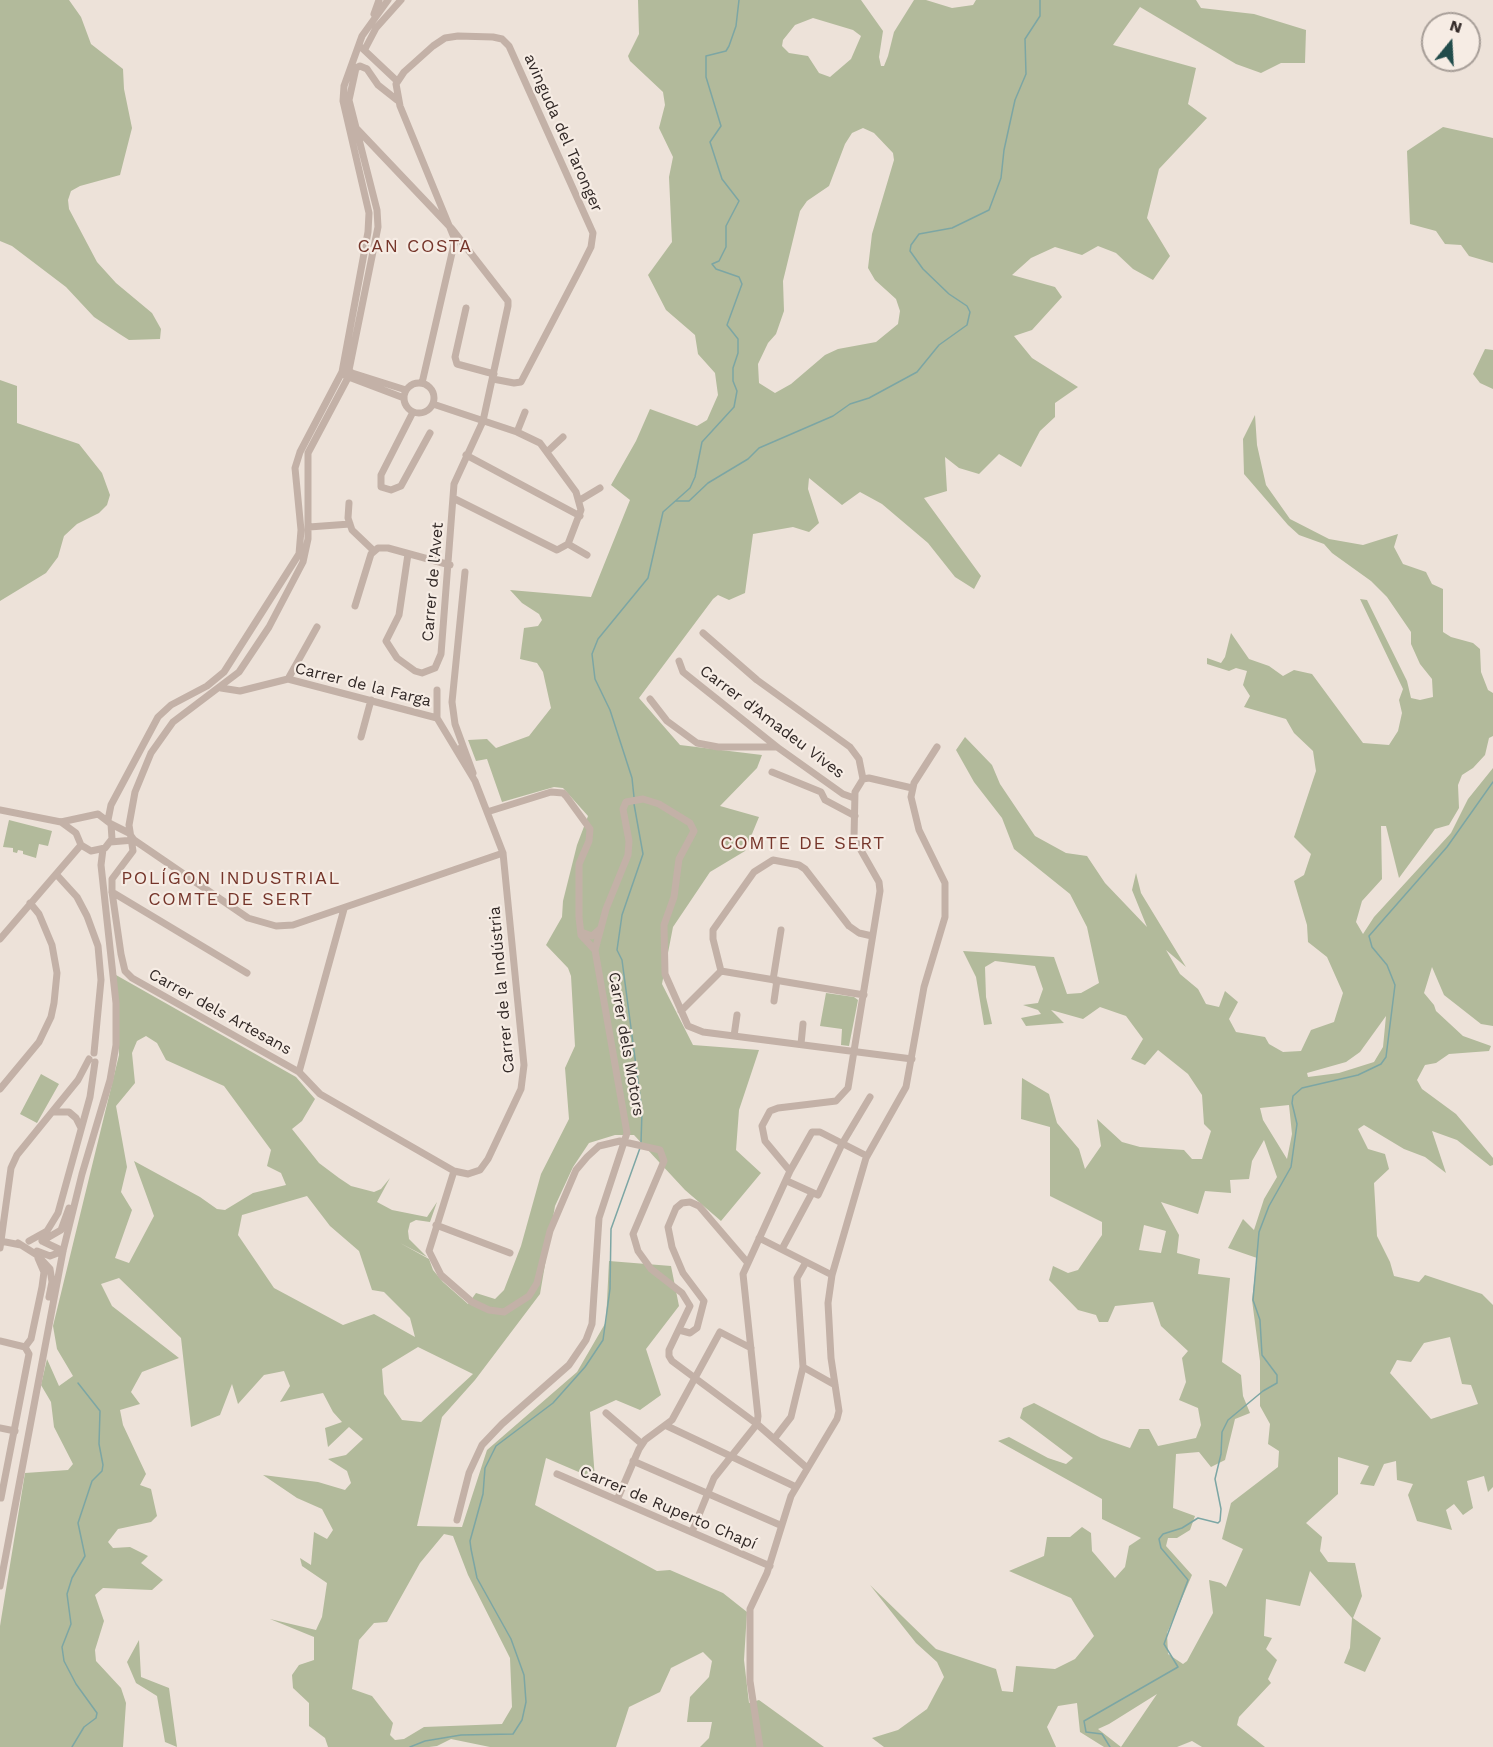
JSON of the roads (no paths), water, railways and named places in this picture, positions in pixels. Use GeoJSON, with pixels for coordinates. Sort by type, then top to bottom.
{"type":"FeatureCollection","features":[{"type":"Feature","properties":{"kind":"street"},"geometry":{"type":"LineString","coordinates":[[348,373],[345,358],[369,222],[343,101],[344,86],[379,0]]}},
{"type":"Feature","properties":{"kind":"street"},"geometry":{"type":"LineString","coordinates":[[372,20],[388,0]]}},
{"type":"Feature","properties":{"kind":"street"},"geometry":{"type":"LineString","coordinates":[[361,48],[401,0]]}},
{"type":"Feature","properties":{"kind":"street","name":"avinguda del Taronger"},"geometry":{"type":"LineString","coordinates":[[397,81],[411,65],[445,38],[458,36],[502,39],[512,53],[593,233],[588,254],[521,382],[514,383],[494,376]]}},
{"type":"Feature","properties":{"kind":"street"},"geometry":{"type":"LineString","coordinates":[[361,48],[377,60],[397,81],[397,100],[455,240],[422,383]]}},
{"type":"Feature","properties":{"kind":"street"},"geometry":{"type":"LineString","coordinates":[[367,69],[377,60]]}},
{"type":"Feature","properties":{"kind":"street"},"geometry":{"type":"LineString","coordinates":[[247,973],[112,892],[112,879],[133,851],[134,840],[129,828],[135,792],[150,753],[173,722],[221,688],[239,672],[260,641],[305,556],[308,453],[348,373],[378,227],[377,210],[350,100],[351,82],[357,66],[367,69],[378,86],[397,100]]}},
{"type":"Feature","properties":{"kind":"street"},"geometry":{"type":"LineString","coordinates":[[357,129],[452,229]]}},
{"type":"Feature","properties":{"kind":"street"},"geometry":{"type":"LineString","coordinates":[[362,152],[374,147]]}},
{"type":"Feature","properties":{"kind":"street","name":"Carrer de l'Avet"},"geometry":{"type":"LineString","coordinates":[[408,554],[399,615],[386,641],[397,658],[416,671],[429,671],[439,662],[450,565],[456,477],[483,421],[508,312],[508,301],[452,229]]}},
{"type":"Feature","properties":{"kind":"street"},"geometry":{"type":"LineString","coordinates":[[466,308],[455,357],[458,364],[494,376]]}},
{"type":"Feature","properties":{"kind":"street"},"geometry":{"type":"LineString","coordinates":[[0,1586],[63,1251],[82,1174],[110,1080],[116,1045],[116,1003],[101,865],[103,849],[110,842],[113,834],[110,822],[111,805],[158,717],[171,705],[216,679],[231,663],[296,562],[305,529],[295,476],[297,460],[335,389],[348,373]]}},
{"type":"Feature","properties":{"kind":"street"},"geometry":{"type":"LineString","coordinates":[[348,373],[405,394]]}},
{"type":"Feature","properties":{"kind":"street"},"geometry":{"type":"LineString","coordinates":[[422,383],[432,391],[433,404],[426,411],[413,412],[406,405],[405,394],[413,384],[422,383]]}},
{"type":"Feature","properties":{"kind":"street"},"geometry":{"type":"LineString","coordinates":[[433,404],[518,432],[535,440],[548,451],[580,500],[580,516],[568,544],[557,550],[453,498]]}},
{"type":"Feature","properties":{"kind":"street"},"geometry":{"type":"LineString","coordinates":[[413,412],[381,475],[381,487],[391,490],[402,486],[430,433]]}},
{"type":"Feature","properties":{"kind":"street"},"geometry":{"type":"LineString","coordinates":[[518,432],[525,412]]}},
{"type":"Feature","properties":{"kind":"street"},"geometry":{"type":"LineString","coordinates":[[548,451],[563,437]]}},
{"type":"Feature","properties":{"kind":"street"},"geometry":{"type":"LineString","coordinates":[[466,455],[580,516]]}},
{"type":"Feature","properties":{"kind":"street"},"geometry":{"type":"LineString","coordinates":[[580,500],[600,488]]}},
{"type":"Feature","properties":{"kind":"street"},"geometry":{"type":"LineString","coordinates":[[349,503],[352,530],[374,550]]}},
{"type":"Feature","properties":{"kind":"street"},"geometry":{"type":"LineString","coordinates":[[305,529],[350,524]]}},
{"type":"Feature","properties":{"kind":"street"},"geometry":{"type":"LineString","coordinates":[[568,544],[587,555]]}},
{"type":"Feature","properties":{"kind":"street"},"geometry":{"type":"LineString","coordinates":[[374,550],[388,548],[450,565]]}},
{"type":"Feature","properties":{"kind":"street"},"geometry":{"type":"LineString","coordinates":[[355,606],[374,550]]}},
{"type":"Feature","properties":{"kind":"street","name":"Carrer de la Indústria"},"geometry":{"type":"LineString","coordinates":[[454,1171],[468,1174],[483,1166],[518,1097],[524,1077],[503,853],[455,724],[452,702],[465,572]]}},
{"type":"Feature","properties":{"kind":"street"},"geometry":{"type":"LineString","coordinates":[[288,679],[317,627]]}},
{"type":"Feature","properties":{"kind":"street"},"geometry":{"type":"LineString","coordinates":[[704,633],[757,680],[845,742],[859,759],[863,779],[855,798],[854,838],[879,882],[864,995],[848,1088],[844,1096],[836,1101],[778,1107],[770,1111],[765,1118],[762,1135],[790,1171]]}},
{"type":"Feature","properties":{"kind":"street","name":"Carrer d'Amadeu Vives"},"geometry":{"type":"LineString","coordinates":[[679,661],[683,672],[777,747],[843,794],[855,798]]}},
{"type":"Feature","properties":{"kind":"street","name":"Carrer de la Farga"},"geometry":{"type":"LineString","coordinates":[[221,688],[240,691],[288,679],[436,718],[436,690]]}},
{"type":"Feature","properties":{"kind":"street"},"geometry":{"type":"LineString","coordinates":[[650,699],[667,721],[698,744],[718,747],[777,747]]}},
{"type":"Feature","properties":{"kind":"street"},"geometry":{"type":"LineString","coordinates":[[361,737],[371,700]]}},
{"type":"Feature","properties":{"kind":"street","name":"Carrer de la Indústria"},"geometry":{"type":"LineString","coordinates":[[436,718],[475,781]]}},
{"type":"Feature","properties":{"kind":"street"},"geometry":{"type":"LineString","coordinates":[[457,751],[463,746]]}},
{"type":"Feature","properties":{"kind":"street"},"geometry":{"type":"LineString","coordinates":[[760,1747],[750,1681],[750,1609],[770,1566],[780,1525],[796,1487],[837,1419],[828,1303],[832,1275],[867,1156],[904,1092],[924,987],[945,916],[947,898],[943,877],[916,822],[912,806],[912,788],[924,764],[937,747]]}},
{"type":"Feature","properties":{"kind":"street"},"geometry":{"type":"LineString","coordinates":[[772,772],[821,792],[825,800],[855,816]]}},
{"type":"Feature","properties":{"kind":"street"},"geometry":{"type":"LineString","coordinates":[[863,779],[879,778],[912,788]]}},
{"type":"Feature","properties":{"kind":"street"},"geometry":{"type":"LineString","coordinates":[[486,812],[551,792],[562,793],[566,796],[587,823],[591,835],[579,864],[580,932],[595,950]]}},
{"type":"Feature","properties":{"kind":"street"},"geometry":{"type":"LineString","coordinates":[[595,950],[628,855],[624,804],[634,800],[651,801],[690,823],[694,831],[679,859],[674,897],[664,925],[665,974],[688,1026],[694,1030],[734,1036],[912,1059]]}},
{"type":"Feature","properties":{"kind":"street"},"geometry":{"type":"LineString","coordinates":[[0,810],[61,822],[98,814],[111,805]]}},
{"type":"Feature","properties":{"kind":"street"},"geometry":{"type":"LineString","coordinates":[[98,814],[257,922],[293,925],[503,853]]}},
{"type":"Feature","properties":{"kind":"street"},"geometry":{"type":"LineString","coordinates":[[76,834],[82,819]]}},
{"type":"Feature","properties":{"kind":"street"},"geometry":{"type":"LineString","coordinates":[[61,822],[76,834],[81,845],[91,850],[101,865]]}},
{"type":"Feature","properties":{"kind":"street"},"geometry":{"type":"LineString","coordinates":[[110,842],[134,840]]}},
{"type":"Feature","properties":{"kind":"street"},"geometry":{"type":"LineString","coordinates":[[0,939],[81,845]]}},
{"type":"Feature","properties":{"kind":"street"},"geometry":{"type":"LineString","coordinates":[[91,850],[103,849]]}},
{"type":"Feature","properties":{"kind":"street"},"geometry":{"type":"LineString","coordinates":[[722,971],[713,939],[713,930],[754,872],[762,864],[773,860],[799,865],[805,869],[849,926],[859,933],[872,936]]}},
{"type":"Feature","properties":{"kind":"street"},"geometry":{"type":"LineString","coordinates":[[56,873],[82,906],[98,946],[101,980],[94,1053],[98,1056],[92,1060],[10,1167],[0,1244],[30,1241],[52,1243],[63,1251]]}},
{"type":"Feature","properties":{"kind":"street","name":"Carrer dels Artesans"},"geometry":{"type":"LineString","coordinates":[[112,892],[122,954],[128,975],[298,1072]]}},
{"type":"Feature","properties":{"kind":"street"},"geometry":{"type":"LineString","coordinates":[[1,1087],[39,1042],[51,1017],[55,996],[57,973],[52,945],[39,914],[30,903]]}},
{"type":"Feature","properties":{"kind":"street"},"geometry":{"type":"LineString","coordinates":[[344,909],[298,1072],[320,1094],[454,1171],[429,1251],[441,1275],[472,1302],[489,1310],[504,1312],[515,1307],[529,1296],[537,1283],[546,1241],[579,1166],[599,1146],[624,1142],[653,1147],[663,1155],[664,1161],[633,1234],[638,1251],[651,1269],[687,1298],[689,1313],[669,1350],[669,1356],[672,1361],[757,1424],[807,1468]]}},
{"type":"Feature","properties":{"kind":"street"},"geometry":{"type":"LineString","coordinates":[[580,932],[592,936],[601,928]]}},
{"type":"Feature","properties":{"kind":"street"},"geometry":{"type":"LineString","coordinates":[[774,1001],[781,930]]}},
{"type":"Feature","properties":{"kind":"street","name":"Carrer dels Motors"},"geometry":{"type":"LineString","coordinates":[[457,1520],[469,1473],[486,1440],[563,1371],[586,1340],[594,1315],[599,1218],[627,1133],[595,950]]}},
{"type":"Feature","properties":{"kind":"street"},"geometry":{"type":"LineString","coordinates":[[681,1011],[722,971]]}},
{"type":"Feature","properties":{"kind":"street"},"geometry":{"type":"LineString","coordinates":[[722,971],[864,995]]}},
{"type":"Feature","properties":{"kind":"street"},"geometry":{"type":"LineString","coordinates":[[734,1036],[737,1015]]}},
{"type":"Feature","properties":{"kind":"street"},"geometry":{"type":"LineString","coordinates":[[801,1044],[803,1024]]}},
{"type":"Feature","properties":{"kind":"street"},"geometry":{"type":"LineString","coordinates":[[30,1241],[47,1231],[54,1221],[81,1129],[92,1060]]}},
{"type":"Feature","properties":{"kind":"street"},"geometry":{"type":"LineString","coordinates":[[787,1181],[818,1195],[842,1144],[870,1097]]}},
{"type":"Feature","properties":{"kind":"street"},"geometry":{"type":"LineString","coordinates":[[54,1112],[64,1111],[73,1115],[81,1129]]}},
{"type":"Feature","properties":{"kind":"street"},"geometry":{"type":"LineString","coordinates":[[692,1532],[707,1493],[720,1468],[757,1424],[758,1405],[743,1274],[747,1262],[790,1171],[812,1132],[820,1132],[867,1156]]}},
{"type":"Feature","properties":{"kind":"street"},"geometry":{"type":"LineString","coordinates":[[42,1242],[61,1230],[82,1174]]}},
{"type":"Feature","properties":{"kind":"street"},"geometry":{"type":"LineString","coordinates":[[782,1249],[812,1193]]}},
{"type":"Feature","properties":{"kind":"street"},"geometry":{"type":"LineString","coordinates":[[679,1330],[690,1333],[697,1328],[704,1301],[676,1261],[668,1235],[676,1208],[682,1203],[690,1202],[699,1206],[747,1262]]}},
{"type":"Feature","properties":{"kind":"street"},"geometry":{"type":"LineString","coordinates":[[436,1224],[510,1253]]}},
{"type":"Feature","properties":{"kind":"street"},"geometry":{"type":"LineString","coordinates":[[759,1238],[832,1275]]}},
{"type":"Feature","properties":{"kind":"street"},"geometry":{"type":"LineString","coordinates":[[18,1243],[50,1256],[63,1251]]}},
{"type":"Feature","properties":{"kind":"street"},"geometry":{"type":"LineString","coordinates":[[18,1243],[38,1255],[50,1269],[52,1282],[46,1315],[48,1326]]}},
{"type":"Feature","properties":{"kind":"street"},"geometry":{"type":"LineString","coordinates":[[26,1347],[31,1339],[44,1280],[38,1255]]}},
{"type":"Feature","properties":{"kind":"street"},"geometry":{"type":"LineString","coordinates":[[774,1439],[791,1417],[803,1367],[797,1278],[806,1262]]}},
{"type":"Feature","properties":{"kind":"street"},"geometry":{"type":"LineString","coordinates":[[617,1500],[642,1444],[667,1426],[720,1332],[751,1348]]}},
{"type":"Feature","properties":{"kind":"street"},"geometry":{"type":"LineString","coordinates":[[0,1341],[26,1347]]}},
{"type":"Feature","properties":{"kind":"street"},"geometry":{"type":"LineString","coordinates":[[0,1505],[29,1354],[26,1347]]}},
{"type":"Feature","properties":{"kind":"street"},"geometry":{"type":"LineString","coordinates":[[803,1367],[835,1385]]}},
{"type":"Feature","properties":{"kind":"street"},"geometry":{"type":"LineString","coordinates":[[606,1413],[642,1444]]}},
{"type":"Feature","properties":{"kind":"street"},"geometry":{"type":"LineString","coordinates":[[667,1426],[796,1487]]}},
{"type":"Feature","properties":{"kind":"street"},"geometry":{"type":"LineString","coordinates":[[0,1428],[15,1431]]}},
{"type":"Feature","properties":{"kind":"street"},"geometry":{"type":"LineString","coordinates":[[633,1461],[780,1525]]}},
{"type":"Feature","properties":{"kind":"street","name":"Carrer de Ruperto Chapí"},"geometry":{"type":"LineString","coordinates":[[557,1474],[770,1566]]}},
{"type":"Feature","properties":{"kind":"waterway"},"geometry":{"type":"LineString","coordinates":[[634,797],[632,778],[610,710],[595,679],[592,654],[598,639],[648,578],[663,512],[690,488],[695,477],[702,442],[734,407],[737,391],[733,381],[733,368],[738,353],[738,339],[727,325],[742,284],[739,277],[716,269],[712,264],[719,261],[726,247],[726,226],[739,201],[722,179],[710,142],[721,126],[706,77],[706,56],[726,51],[729,46],[736,26],[739,0]]}},
{"type":"Feature","properties":{"kind":"waterway"},"geometry":{"type":"LineString","coordinates":[[676,501],[689,501],[708,483],[748,459],[759,448],[833,416],[850,404],[869,398],[917,372],[939,345],[967,325],[970,312],[967,306],[949,294],[923,269],[910,251],[911,245],[919,234],[952,228],[989,210],[1001,178],[1004,150],[1015,100],[1026,74],[1025,39],[1040,16],[1040,0]]}},
{"type":"Feature","properties":{"kind":"waterway"},"geometry":{"type":"LineString","coordinates":[[1110,1747],[1102,1734],[1086,1732],[1084,1721],[1178,1667],[1164,1644],[1188,1580],[1161,1548],[1159,1539],[1163,1534],[1182,1528],[1198,1518],[1218,1523],[1220,1521],[1221,1509],[1215,1479],[1221,1454],[1222,1432],[1228,1420],[1263,1391],[1277,1383],[1277,1375],[1262,1355],[1260,1320],[1253,1300],[1259,1232],[1269,1206],[1291,1167],[1297,1124],[1292,1103],[1293,1096],[1302,1088],[1358,1075],[1381,1064],[1386,1057],[1395,985],[1387,965],[1372,947],[1369,936],[1447,847],[1493,782]]}},
{"type":"Feature","properties":{"kind":"waterway"},"geometry":{"type":"LineString","coordinates":[[634,804],[643,854],[622,915],[617,950],[622,960],[642,1111],[641,1143]]}},
{"type":"Feature","properties":{"kind":"waterway"},"geometry":{"type":"LineString","coordinates":[[410,1747],[425,1741],[461,1735],[513,1734],[522,1720],[526,1702],[524,1675],[511,1639],[477,1578],[471,1549],[470,1541],[483,1494],[485,1468],[496,1446],[553,1403],[585,1367],[603,1340],[610,1289],[611,1229],[640,1148]]}},
{"type":"Feature","properties":{"kind":"waterway"},"geometry":{"type":"LineString","coordinates":[[72,1747],[84,1727],[96,1718],[97,1713],[76,1684],[64,1661],[62,1647],[71,1624],[67,1594],[72,1578],[85,1556],[78,1523],[92,1481],[102,1471],[103,1465],[99,1444],[100,1411],[78,1383]]}},
{"type":"Feature","properties":{"kind":"district","name":"CAN COSTA"},"geometry":{"type":"Point","coordinates":[415,247]}},
{"type":"Feature","properties":{"kind":"district","name":"COMTE DE SERT"},"geometry":{"type":"Point","coordinates":[803,844]}},
{"type":"Feature","properties":{"kind":"district","name":"POLÍGON INDUSTRIAL COMTE DE SERT"},"geometry":{"type":"Point","coordinates":[231,889]}}]}
